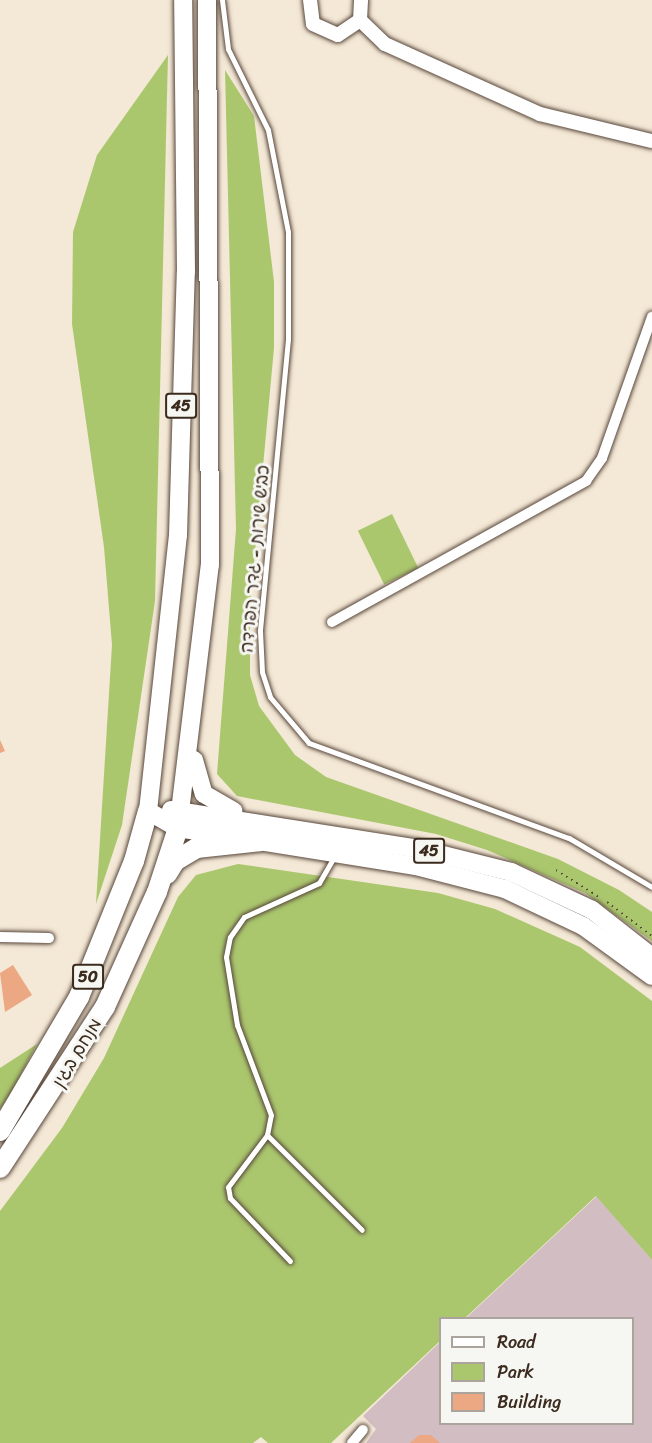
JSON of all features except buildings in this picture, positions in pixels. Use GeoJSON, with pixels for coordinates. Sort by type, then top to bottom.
{"type":"FeatureCollection","features":[{"type":"Feature","properties":{"kind":"highway","name":"45"},"geometry":{"type":"LineString","coordinates":[[183,0],[186,272],[178,535],[148,811],[261,842],[335,854],[505,889],[583,926],[652,976]]}},
{"type":"Feature","properties":{"kind":"highway","name":"45"},"geometry":{"type":"LineString","coordinates":[[179,819],[194,729],[212,508],[207,0]]}},
{"type":"Feature","properties":{"kind":"highway"},"geometry":{"type":"LineString","coordinates":[[194,729],[194,774],[204,794],[273,825]]}},
{"type":"Feature","properties":{"kind":"highway","name":"מנחם בגין"},"geometry":{"type":"LineString","coordinates":[[0,1131],[78,997],[134,861],[148,811]]}},
{"type":"Feature","properties":{"kind":"highway","name":"45"},"geometry":{"type":"LineString","coordinates":[[179,819],[273,825],[419,849],[511,872],[592,910],[652,957]]}},
{"type":"Feature","properties":{"kind":"highway","name":"מנחם בגין"},"geometry":{"type":"LineString","coordinates":[[0,1168],[105,1007],[157,892],[179,819]]}},
{"type":"Feature","properties":{"kind":"highway"},"geometry":{"type":"LineString","coordinates":[[157,892],[187,852],[261,842]]}},
{"type":"Feature","properties":{"kind":"street"},"geometry":{"type":"LineString","coordinates":[[310,0],[313,24],[328,34],[347,33],[360,20],[361,0]]}},
{"type":"Feature","properties":{"kind":"street"},"geometry":{"type":"LineString","coordinates":[[360,20],[385,44],[529,109],[652,141]]}},
{"type":"Feature","properties":{"kind":"street"},"geometry":{"type":"LineString","coordinates":[[332,622],[586,481],[602,458],[652,317]]}},
{"type":"Feature","properties":{"kind":"street"},"geometry":{"type":"LineString","coordinates":[[0,937],[49,938]]}},
{"type":"Feature","properties":{"kind":"street"},"geometry":{"type":"LineString","coordinates":[[352,1443],[363,1430]]}},
{"type":"Feature","properties":{"kind":"lane","name":"כביש שירות - גדר הפרדה"},"geometry":{"type":"LineString","coordinates":[[222,0],[228,50],[268,130],[288,232],[288,339],[260,631],[262,672],[270,697],[309,743],[569,838],[652,887]]}},
{"type":"Feature","properties":{"kind":"lane"},"geometry":{"type":"LineString","coordinates":[[290,1261],[230,1198],[228,1187],[267,1135],[271,1115],[228,987],[230,937],[244,917],[319,883],[335,854]]}},
{"type":"Feature","properties":{"kind":"lane"},"geometry":{"type":"LineString","coordinates":[[267,1135],[362,1230]]}},
{"type":"Feature","properties":{"kind":"shaded area"},"geometry":{"type":"Polygon","coordinates":[[[597,1196],[652,1260],[652,1443],[366,1443],[376,1429],[363,1416],[439,1343],[439,1425],[634,1425],[634,1317],[467,1317],[597,1196]]]}},
{"type":"Feature","properties":{"kind":"green space"},"geometry":{"type":"Polygon","coordinates":[[[168,55],[155,601],[122,825],[96,904],[112,645],[104,547],[72,324],[73,232],[97,155],[168,55]]]}},
{"type":"Feature","properties":{"kind":"green space"},"geometry":{"type":"Polygon","coordinates":[[[225,70],[254,116],[274,282],[274,348],[250,607],[250,675],[259,706],[295,755],[326,777],[558,859],[619,890],[652,912],[652,941],[585,893],[487,850],[436,834],[237,796],[217,774],[236,529],[225,70]]]}},
{"type":"Feature","properties":{"kind":"green space"},"geometry":{"type":"Polygon","coordinates":[[[392,514],[418,568],[384,585],[358,531],[392,514]]]}},
{"type":"Feature","properties":{"kind":"green space"},"geometry":{"type":"Polygon","coordinates":[[[238,864],[438,893],[495,909],[580,947],[652,1001],[652,1260],[596,1196],[466,1317],[439,1317],[439,1342],[331,1443],[268,1443],[261,1437],[253,1443],[0,1443],[0,1211],[62,1128],[104,1058],[178,897],[196,875],[238,864]]]}},
{"type":"Feature","properties":{"kind":"green space"},"geometry":{"type":"Polygon","coordinates":[[[37,1044],[10,1094],[0,1109],[0,1068],[37,1044]]]}}]}
